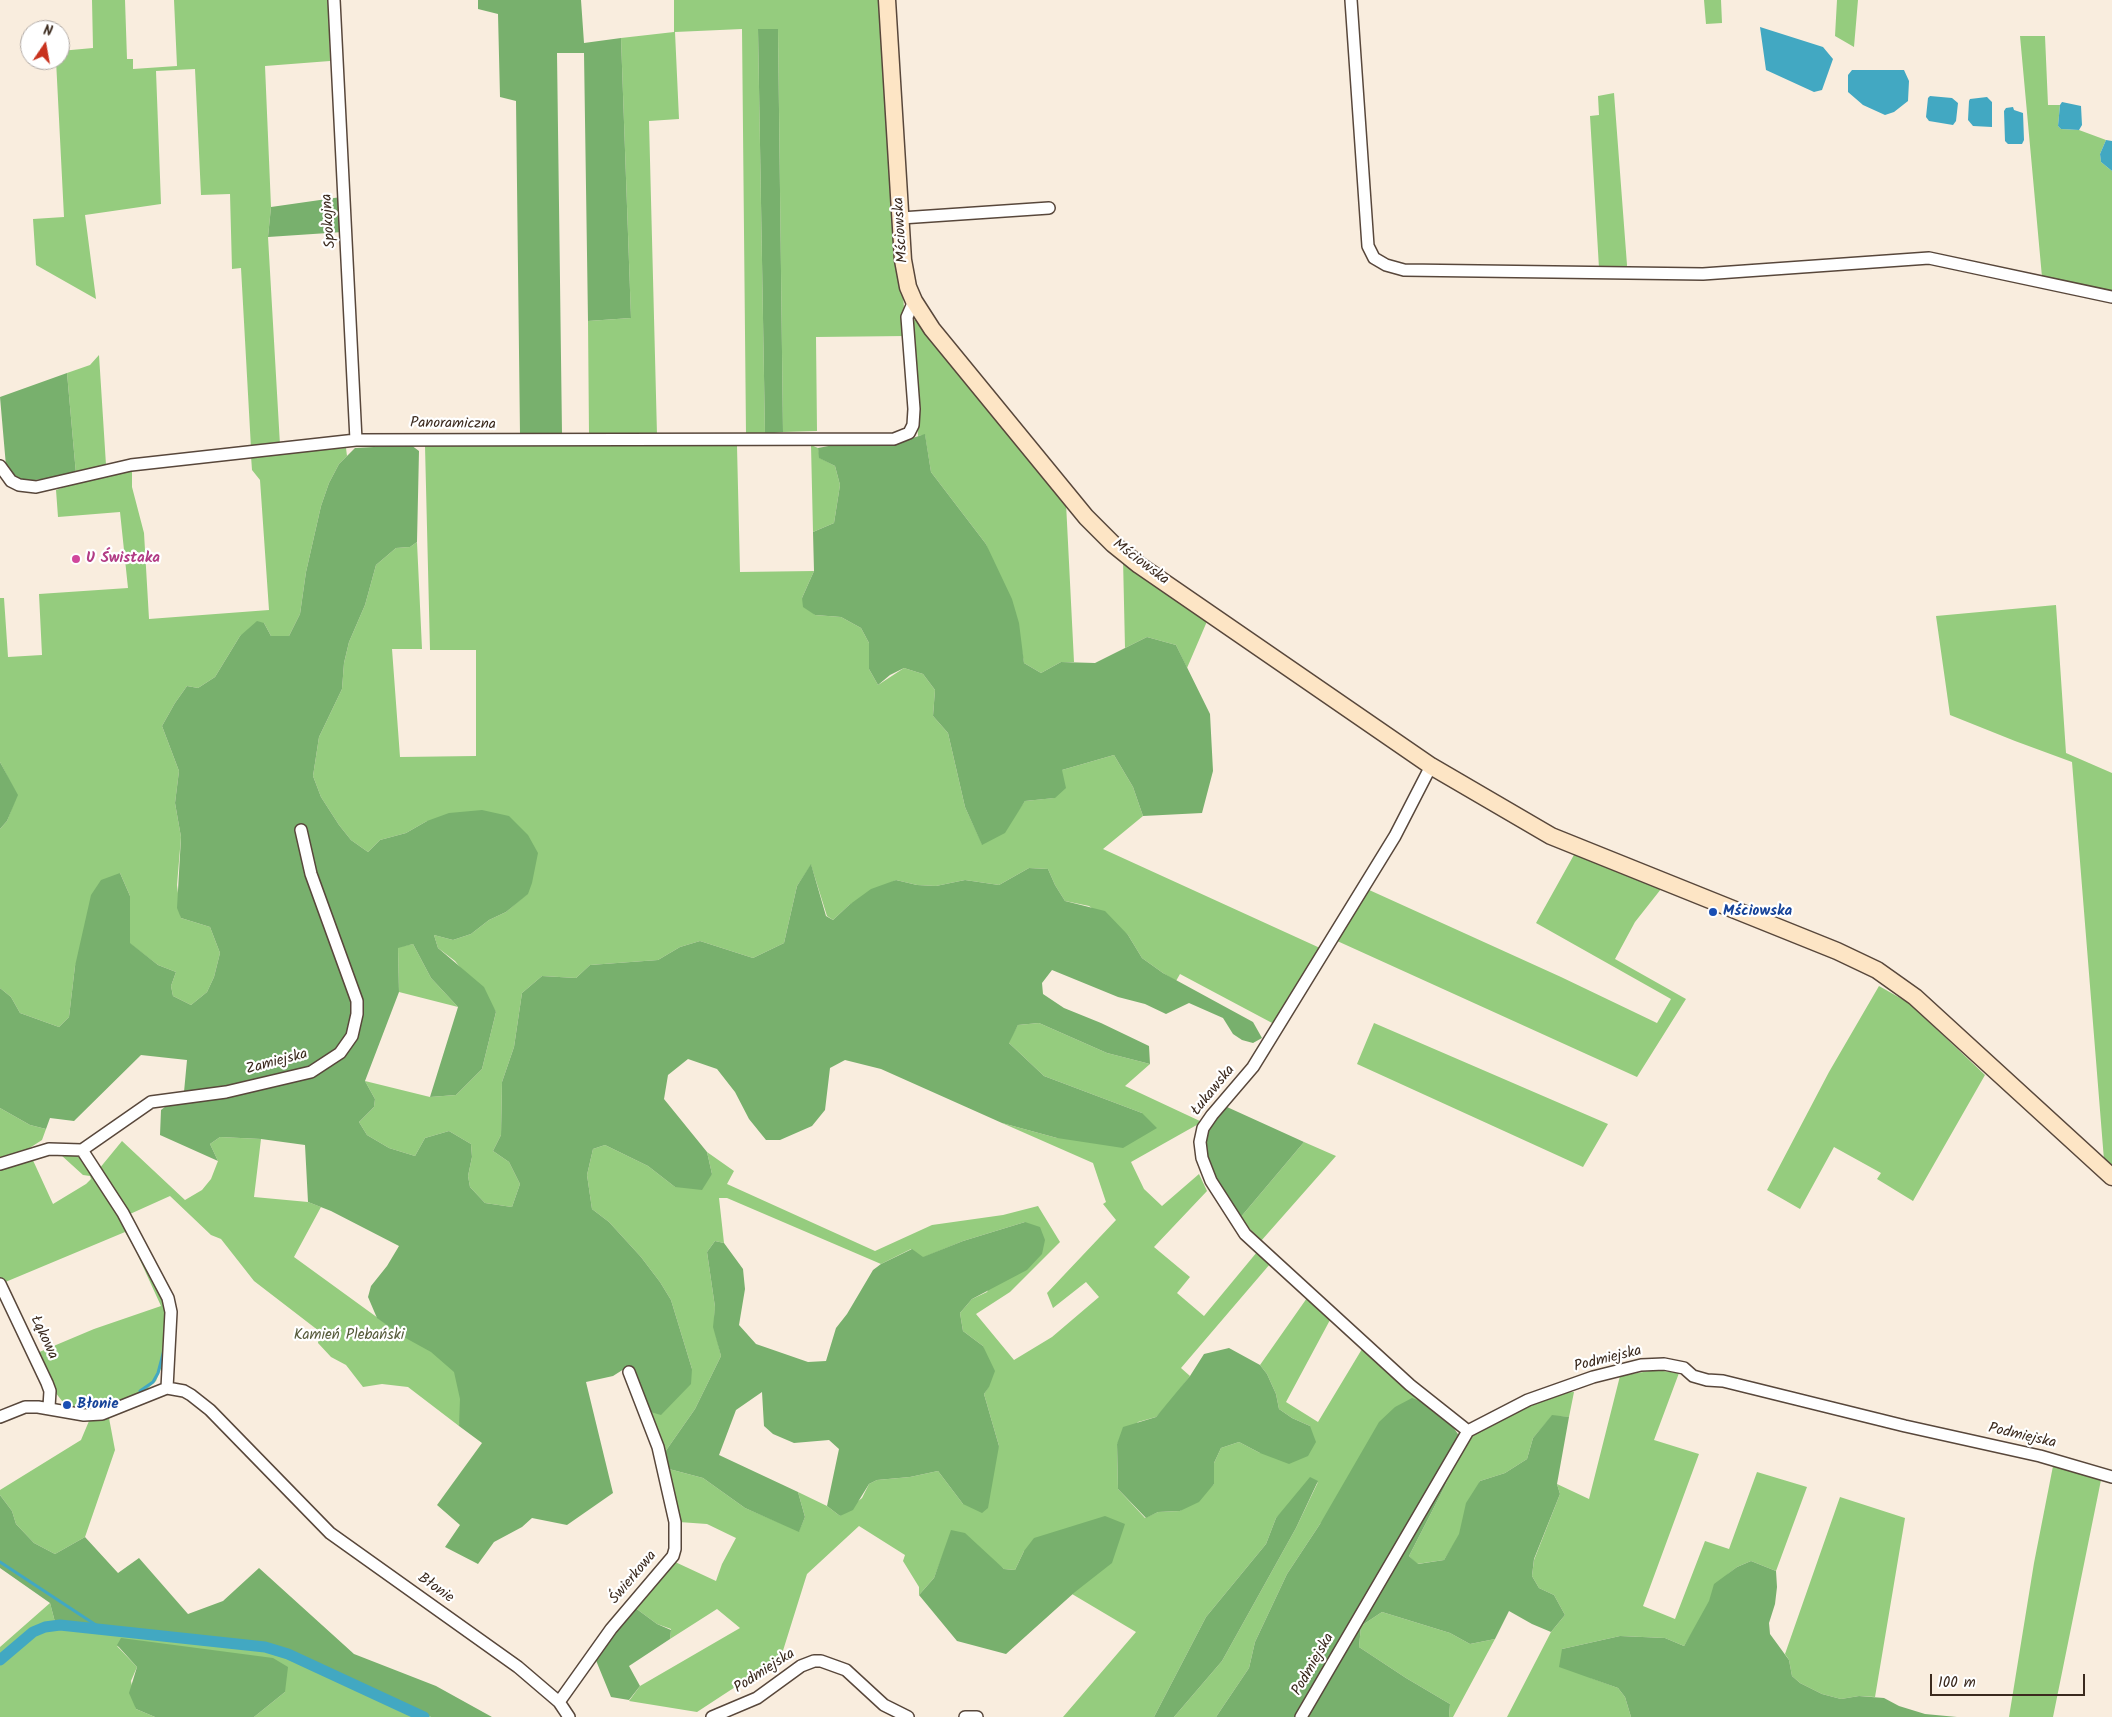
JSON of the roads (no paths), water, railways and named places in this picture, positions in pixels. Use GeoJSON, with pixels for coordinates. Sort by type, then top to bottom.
{"type":"FeatureCollection","features":[{"type":"Feature","properties":{"kind":"street","name":"Spokojna"},"geometry":{"type":"LineString","coordinates":[[334,0],[356,440]]}},
{"type":"Feature","properties":{"kind":"street","name":"Mściowska"},"geometry":{"type":"LineString","coordinates":[[887,0],[905,275],[914,301],[932,329],[1086,517],[1113,544],[1139,565],[1431,766],[1551,836],[1837,951],[1887,976],[1916,997],[2112,1177]]}},
{"type":"Feature","properties":{"kind":"street"},"geometry":{"type":"LineString","coordinates":[[1351,0],[1368,246],[1374,258],[1386,265],[1404,270],[1703,274],[1929,258],[2112,297]]}},
{"type":"Feature","properties":{"kind":"street"},"geometry":{"type":"LineString","coordinates":[[901,218],[1049,208]]}},
{"type":"Feature","properties":{"kind":"street","name":"Panoramiczna"},"geometry":{"type":"LineString","coordinates":[[0,466],[11,481],[19,485],[36,487],[131,465],[356,440],[894,439],[909,433],[913,425],[914,408],[907,317],[914,301]]}},
{"type":"Feature","properties":{"kind":"street","name":"Łukawska"},"geometry":{"type":"LineString","coordinates":[[1431,766],[1395,836],[1253,1067],[1203,1128],[1200,1142],[1202,1158],[1208,1176],[1244,1234],[1410,1385],[1468,1431]]}},
{"type":"Feature","properties":{"kind":"street","name":"Zamiejska"},"geometry":{"type":"LineString","coordinates":[[82,1150],[151,1102],[226,1092],[311,1072],[340,1053],[352,1036],[358,1014],[357,1001],[311,874],[301,830]]}},
{"type":"Feature","properties":{"kind":"street"},"geometry":{"type":"LineString","coordinates":[[0,1164],[49,1149],[82,1150],[127,1219],[168,1298],[171,1312],[167,1388],[102,1414],[84,1414],[49,1407],[25,1408],[0,1417]]}},
{"type":"Feature","properties":{"kind":"street","name":"Łąkowa"},"geometry":{"type":"LineString","coordinates":[[0,1284],[47,1383],[50,1391],[49,1407]]}},
{"type":"Feature","properties":{"kind":"street","name":"Podmiejska"},"geometry":{"type":"LineString","coordinates":[[1301,1717],[1468,1431],[1528,1400],[1559,1388],[1627,1368],[1664,1364],[1684,1368],[1693,1376],[1708,1380],[1723,1381],[1905,1426],[2040,1456],[2112,1477]]}},
{"type":"Feature","properties":{"kind":"street","name":"Świerkowa"},"geometry":{"type":"LineString","coordinates":[[560,1702],[611,1629],[673,1556],[675,1549],[675,1522],[658,1447],[629,1372]]}},
{"type":"Feature","properties":{"kind":"street","name":"Błonie"},"geometry":{"type":"LineString","coordinates":[[167,1388],[184,1391],[199,1400],[330,1533],[518,1667],[560,1702],[569,1717]]}},
{"type":"Feature","properties":{"kind":"street","name":"Podmiejska"},"geometry":{"type":"LineString","coordinates":[[712,1717],[757,1698],[801,1666],[814,1660],[825,1661],[846,1670],[884,1705],[908,1717]]}},
{"type":"Feature","properties":{"kind":"street"},"geometry":{"type":"LineString","coordinates":[[965,1717],[977,1717]]}},
{"type":"Feature","properties":{"kind":"water"},"geometry":{"type":"Polygon","coordinates":[[[1760,27],[1823,47],[1833,59],[1822,90],[1814,92],[1766,70],[1760,27]]]}},
{"type":"Feature","properties":{"kind":"water"},"geometry":{"type":"Polygon","coordinates":[[[1852,70],[1904,70],[1909,81],[1908,101],[1894,112],[1885,115],[1863,105],[1848,92],[1848,75],[1852,70]]]}},
{"type":"Feature","properties":{"kind":"water"},"geometry":{"type":"Polygon","coordinates":[[[1930,96],[1952,98],[1958,103],[1956,121],[1953,125],[1929,121],[1926,117],[1928,98],[1930,96]]]}},
{"type":"Feature","properties":{"kind":"water"},"geometry":{"type":"Polygon","coordinates":[[[1987,97],[1992,102],[1992,127],[1973,126],[1968,120],[1969,101],[1970,99],[1987,97]]]}},
{"type":"Feature","properties":{"kind":"water"},"geometry":{"type":"Polygon","coordinates":[[[2062,102],[2081,106],[2082,125],[2079,130],[2061,129],[2058,126],[2062,102]]]}},
{"type":"Feature","properties":{"kind":"water"},"geometry":{"type":"Polygon","coordinates":[[[2013,107],[2014,110],[2023,113],[2024,140],[2022,144],[2008,144],[2005,141],[2004,111],[2006,108],[2013,107]]]}},
{"type":"Feature","properties":{"kind":"water"},"geometry":{"type":"Polygon","coordinates":[[[2106,140],[2112,141],[2112,171],[2101,162],[2100,154],[2106,140]]]}},
{"type":"Feature","properties":{"kind":"waterway"},"geometry":{"type":"LineString","coordinates":[[140,1391],[153,1382],[158,1373],[164,1350]]}},
{"type":"Feature","properties":{"kind":"waterway"},"geometry":{"type":"LineString","coordinates":[[0,1562],[102,1629]]}},
{"type":"Feature","properties":{"kind":"waterway"},"geometry":{"type":"LineString","coordinates":[[0,1660],[33,1632],[45,1627],[60,1625],[265,1647],[288,1654],[424,1717]]}},
{"type":"Feature","properties":{"kind":"place","name":"U Świstaka"},"geometry":{"type":"Point","coordinates":[76,559]}},
{"type":"Feature","properties":{"kind":"place","name":"Mściowska"},"geometry":{"type":"Point","coordinates":[1713,912]}},
{"type":"Feature","properties":{"kind":"place","name":"Błonie"},"geometry":{"type":"Point","coordinates":[67,1405]}},
{"type":"Feature","properties":{"kind":"park label","name":"Kamień Plebański"},"geometry":{"type":"Point","coordinates":[349,1336]}}]}
